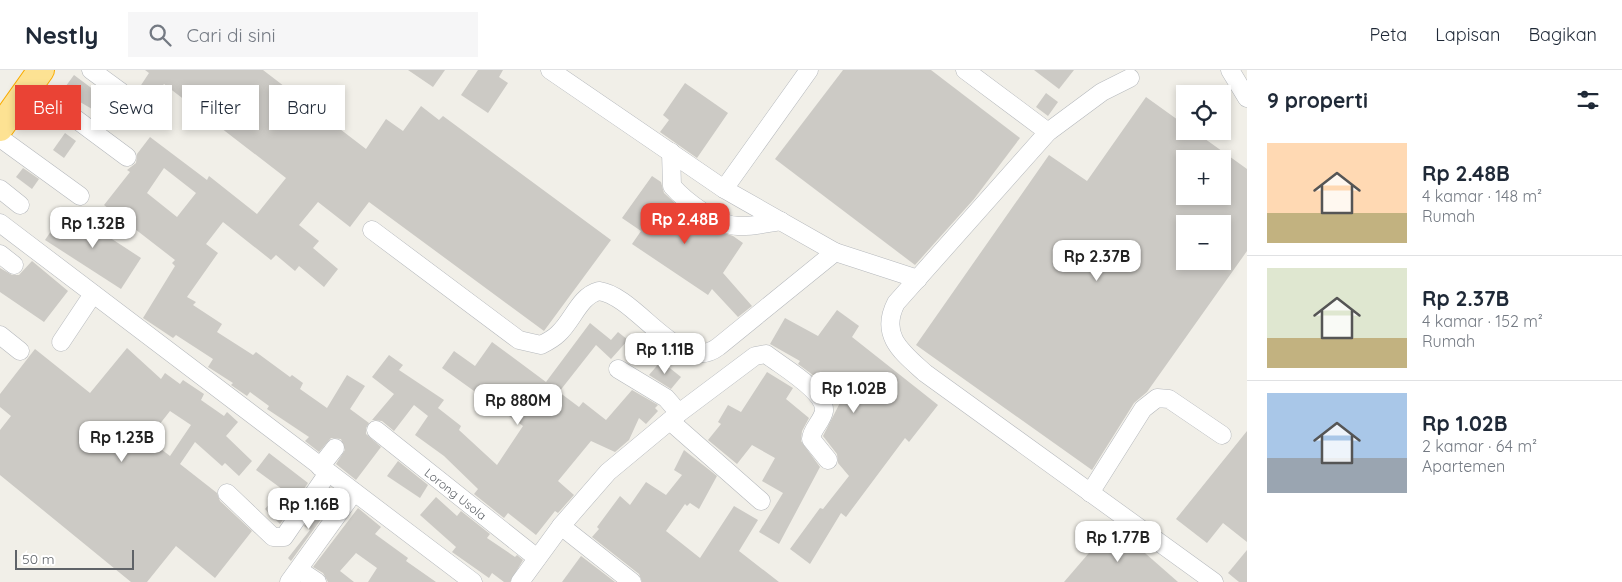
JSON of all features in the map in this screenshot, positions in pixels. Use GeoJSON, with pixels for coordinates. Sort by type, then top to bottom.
{"type":"FeatureCollection","features":[{"type":"Feature","properties":{"kind":"highway"},"geometry":{"type":"LineString","coordinates":[[0,100],[31,75]]}},
{"type":"Feature","properties":{"kind":"highway"},"geometry":{"type":"LineString","coordinates":[[0,128],[31,75]]}},
{"type":"Feature","properties":{"kind":"street"},"geometry":{"type":"LineString","coordinates":[[91,70],[111,85]]}},
{"type":"Feature","properties":{"kind":"street"},"geometry":{"type":"LineString","coordinates":[[550,70],[724,189],[835,252],[918,279]]}},
{"type":"Feature","properties":{"kind":"street"},"geometry":{"type":"LineString","coordinates":[[724,189],[809,70]]}},
{"type":"Feature","properties":{"kind":"street"},"geometry":{"type":"LineString","coordinates":[[965,70],[1048,132]]}},
{"type":"Feature","properties":{"kind":"street"},"geometry":{"type":"LineString","coordinates":[[1230,70],[1247,98]]}},
{"type":"Feature","properties":{"kind":"street"},"geometry":{"type":"LineString","coordinates":[[31,75],[127,157]]}},
{"type":"Feature","properties":{"kind":"street"},"geometry":{"type":"LineString","coordinates":[[1130,78],[1102,92],[1048,132],[896,303],[892,312],[892,338],[902,352],[925,373],[1214,582]]}},
{"type":"Feature","properties":{"kind":"street"},"geometry":{"type":"LineString","coordinates":[[0,138],[80,196]]}},
{"type":"Feature","properties":{"kind":"street"},"geometry":{"type":"LineString","coordinates":[[671,152],[672,186],[713,218],[726,225],[740,227],[781,221]]}},
{"type":"Feature","properties":{"kind":"street"},"geometry":{"type":"LineString","coordinates":[[0,189],[20,205]]}},
{"type":"Feature","properties":{"kind":"street"},"geometry":{"type":"LineString","coordinates":[[0,223],[473,582]]}},
{"type":"Feature","properties":{"kind":"street"},"geometry":{"type":"LineString","coordinates":[[372,230],[519,340],[541,345],[549,341],[559,334],[587,296],[599,291],[615,296],[684,350],[700,355],[710,353],[718,347],[835,252]]}},
{"type":"Feature","properties":{"kind":"street"},"geometry":{"type":"LineString","coordinates":[[0,254],[14,265]]}},
{"type":"Feature","properties":{"kind":"street"},"geometry":{"type":"LineString","coordinates":[[61,342],[93,294]]}},
{"type":"Feature","properties":{"kind":"street"},"geometry":{"type":"LineString","coordinates":[[0,335],[20,351]]}},
{"type":"Feature","properties":{"kind":"street"},"geometry":{"type":"LineString","coordinates":[[520,582],[561,526],[608,472],[674,417],[755,356],[766,354],[814,390],[824,403],[822,420],[813,431],[811,439],[828,460]]}},
{"type":"Feature","properties":{"kind":"street"},"geometry":{"type":"LineString","coordinates":[[618,369],[666,398],[674,417],[761,501]]}},
{"type":"Feature","properties":{"kind":"street"},"geometry":{"type":"LineString","coordinates":[[1090,493],[1144,409],[1157,398],[1169,399],[1222,435]]}},
{"type":"Feature","properties":{"kind":"street","name":"Lorong Usola"},"geometry":{"type":"LineString","coordinates":[[376,430],[538,558]]}},
{"type":"Feature","properties":{"kind":"street"},"geometry":{"type":"LineString","coordinates":[[227,493],[272,536],[279,538],[284,536],[336,448]]}},
{"type":"Feature","properties":{"kind":"street"},"geometry":{"type":"LineString","coordinates":[[317,582],[294,576],[354,492]]}},
{"type":"Feature","properties":{"kind":"street"},"geometry":{"type":"LineString","coordinates":[[561,526],[632,582]]}},
{"type":"Feature","properties":{"kind":"building"},"geometry":{"type":"Polygon","coordinates":[[[145,70],[263,70],[283,85],[269,85],[269,130],[341,130],[366,149],[386,119],[403,131],[421,106],[439,120],[443,116],[611,240],[544,331],[369,202],[350,227],[318,202],[299,225],[319,241],[313,248],[338,269],[324,287],[299,266],[295,271],[276,255],[271,260],[223,222],[206,244],[218,253],[187,297],[196,302],[193,305],[222,324],[217,332],[253,355],[256,352],[290,377],[292,375],[303,383],[300,389],[327,408],[347,375],[365,386],[350,409],[369,423],[366,428],[366,434],[381,447],[356,480],[336,464],[345,450],[341,439],[331,438],[319,452],[305,441],[309,437],[267,409],[269,406],[250,392],[247,396],[231,385],[233,383],[208,367],[213,359],[176,335],[173,338],[143,318],[175,266],[172,263],[175,260],[104,205],[130,172],[127,170],[136,163],[137,154],[150,137],[207,180],[209,176],[257,214],[286,178],[224,130],[259,130],[259,85],[182,85],[182,98],[172,90],[172,85],[141,85],[149,73],[145,70]],[[164,168],[147,193],[177,217],[196,193],[164,168]]]}},
{"type":"Feature","properties":{"kind":"building"},"geometry":{"type":"Polygon","coordinates":[[[408,70],[445,70],[433,87],[408,70]]]}},
{"type":"Feature","properties":{"kind":"building"},"geometry":{"type":"Polygon","coordinates":[[[478,70],[503,70],[499,77],[508,83],[488,113],[461,95],[478,70]]]}},
{"type":"Feature","properties":{"kind":"building"},"geometry":{"type":"Polygon","coordinates":[[[843,70],[931,70],[1020,138],[974,199],[915,265],[775,159],[843,70]]]}},
{"type":"Feature","properties":{"kind":"building"},"geometry":{"type":"Polygon","coordinates":[[[1034,70],[1074,70],[1059,89],[1034,70]]]}},
{"type":"Feature","properties":{"kind":"building"},"geometry":{"type":"Polygon","coordinates":[[[74,75],[91,88],[91,108],[81,103],[81,85],[67,85],[74,75]]]}},
{"type":"Feature","properties":{"kind":"building"},"geometry":{"type":"Polygon","coordinates":[[[685,83],[728,113],[697,158],[660,132],[669,120],[663,115],[685,83]]]}},
{"type":"Feature","properties":{"kind":"building"},"geometry":{"type":"Polygon","coordinates":[[[1046,93],[1058,102],[1048,116],[1036,107],[1046,93]]]}},
{"type":"Feature","properties":{"kind":"building"},"geometry":{"type":"Polygon","coordinates":[[[1146,97],[1176,119],[1176,140],[1207,140],[1220,150],[1176,150],[1176,205],[1231,205],[1231,158],[1247,169],[1247,251],[1147,392],[1134,403],[1092,470],[916,345],[1049,155],[1087,181],[1146,97]]]}},
{"type":"Feature","properties":{"kind":"building"},"geometry":{"type":"Polygon","coordinates":[[[65,133],[76,141],[64,158],[53,150],[65,133]]]}},
{"type":"Feature","properties":{"kind":"building"},"geometry":{"type":"Polygon","coordinates":[[[23,168],[39,179],[32,189],[16,177],[23,168]]]}},
{"type":"Feature","properties":{"kind":"building"},"geometry":{"type":"Polygon","coordinates":[[[652,176],[661,182],[664,193],[687,214],[707,227],[733,236],[743,243],[723,273],[752,306],[738,317],[712,289],[708,295],[632,244],[641,231],[622,218],[652,176]]]}},
{"type":"Feature","properties":{"kind":"building"},"geometry":{"type":"Polygon","coordinates":[[[66,209],[141,258],[121,289],[45,240],[66,209]]]}},
{"type":"Feature","properties":{"kind":"building"},"geometry":{"type":"Polygon","coordinates":[[[32,261],[68,291],[44,322],[0,292],[0,268],[12,275],[19,275],[32,261]]]}},
{"type":"Feature","properties":{"kind":"building"},"geometry":{"type":"Polygon","coordinates":[[[837,310],[859,326],[852,337],[938,405],[909,442],[905,438],[846,517],[841,513],[810,564],[790,549],[820,508],[823,509],[849,476],[838,463],[837,454],[823,436],[846,391],[825,375],[821,381],[798,364],[800,361],[770,344],[785,318],[818,336],[837,310]]]}},
{"type":"Feature","properties":{"kind":"building"},"geometry":{"type":"Polygon","coordinates":[[[590,323],[611,340],[618,332],[628,340],[611,359],[596,345],[559,392],[579,407],[583,402],[606,420],[632,390],[658,405],[655,408],[658,411],[646,424],[639,418],[629,440],[615,452],[591,441],[558,481],[574,495],[558,513],[555,511],[536,535],[508,513],[504,518],[474,494],[478,489],[444,456],[415,435],[428,416],[414,405],[394,431],[382,421],[372,420],[394,394],[372,377],[389,355],[403,365],[399,370],[444,400],[438,408],[461,426],[459,430],[497,465],[523,426],[442,368],[454,351],[475,366],[492,342],[546,382],[590,323]]]}},
{"type":"Feature","properties":{"kind":"building"},"geometry":{"type":"Polygon","coordinates":[[[127,348],[161,379],[165,373],[180,384],[183,380],[204,394],[201,400],[224,416],[227,412],[238,422],[226,436],[252,461],[239,476],[225,463],[222,466],[195,442],[180,464],[217,493],[220,501],[252,531],[215,578],[176,546],[147,582],[131,582],[0,475],[0,430],[11,416],[0,407],[0,394],[35,349],[90,393],[127,348]],[[170,411],[148,439],[170,456],[191,425],[170,411]]]}},
{"type":"Feature","properties":{"kind":"building"},"geometry":{"type":"Polygon","coordinates":[[[661,361],[681,377],[671,389],[649,375],[661,361]]]}},
{"type":"Feature","properties":{"kind":"building"},"geometry":{"type":"Polygon","coordinates":[[[767,372],[793,388],[786,399],[809,418],[802,431],[801,441],[820,467],[779,544],[759,532],[783,493],[762,481],[775,458],[752,445],[737,464],[708,440],[721,424],[718,422],[728,405],[741,412],[767,372]]]}},
{"type":"Feature","properties":{"kind":"building"},"geometry":{"type":"Polygon","coordinates":[[[1247,431],[1247,542],[1223,523],[1207,543],[1176,519],[1247,431]]]}},
{"type":"Feature","properties":{"kind":"building"},"geometry":{"type":"Polygon","coordinates":[[[684,450],[717,476],[699,509],[690,503],[687,506],[685,504],[666,531],[700,558],[734,506],[758,520],[739,551],[779,582],[642,582],[639,574],[592,537],[599,529],[597,527],[620,496],[630,505],[646,482],[666,495],[682,475],[674,470],[684,450]]]}},
{"type":"Feature","properties":{"kind":"building"},"geometry":{"type":"Polygon","coordinates":[[[269,453],[308,483],[280,524],[265,509],[282,489],[256,470],[269,453]]]}},
{"type":"Feature","properties":{"kind":"building"},"geometry":{"type":"Polygon","coordinates":[[[398,461],[428,485],[420,498],[387,476],[398,461]]]}},
{"type":"Feature","properties":{"kind":"building"},"geometry":{"type":"Polygon","coordinates":[[[436,497],[457,516],[461,511],[490,534],[487,538],[515,557],[517,555],[523,560],[510,582],[504,582],[492,573],[489,578],[452,552],[456,547],[420,515],[436,497]]]}},
{"type":"Feature","properties":{"kind":"building"},"geometry":{"type":"Polygon","coordinates":[[[358,508],[381,527],[375,534],[408,558],[406,561],[436,582],[368,582],[377,568],[356,553],[340,571],[354,582],[328,582],[323,573],[313,567],[358,508]]]}},
{"type":"Feature","properties":{"kind":"building"},"geometry":{"type":"Polygon","coordinates":[[[316,509],[324,515],[291,561],[288,558],[310,530],[304,526],[316,509]]]}},
{"type":"Feature","properties":{"kind":"building"},"geometry":{"type":"Polygon","coordinates":[[[1113,525],[1178,582],[1064,582],[1113,525]]]}},
{"type":"Feature","properties":{"kind":"building"},"geometry":{"type":"Polygon","coordinates":[[[1247,550],[1247,582],[1239,582],[1228,573],[1247,550]]]}},
{"type":"Feature","properties":{"kind":"building"},"geometry":{"type":"Polygon","coordinates":[[[581,556],[615,582],[562,582],[581,556]]]}}]}
